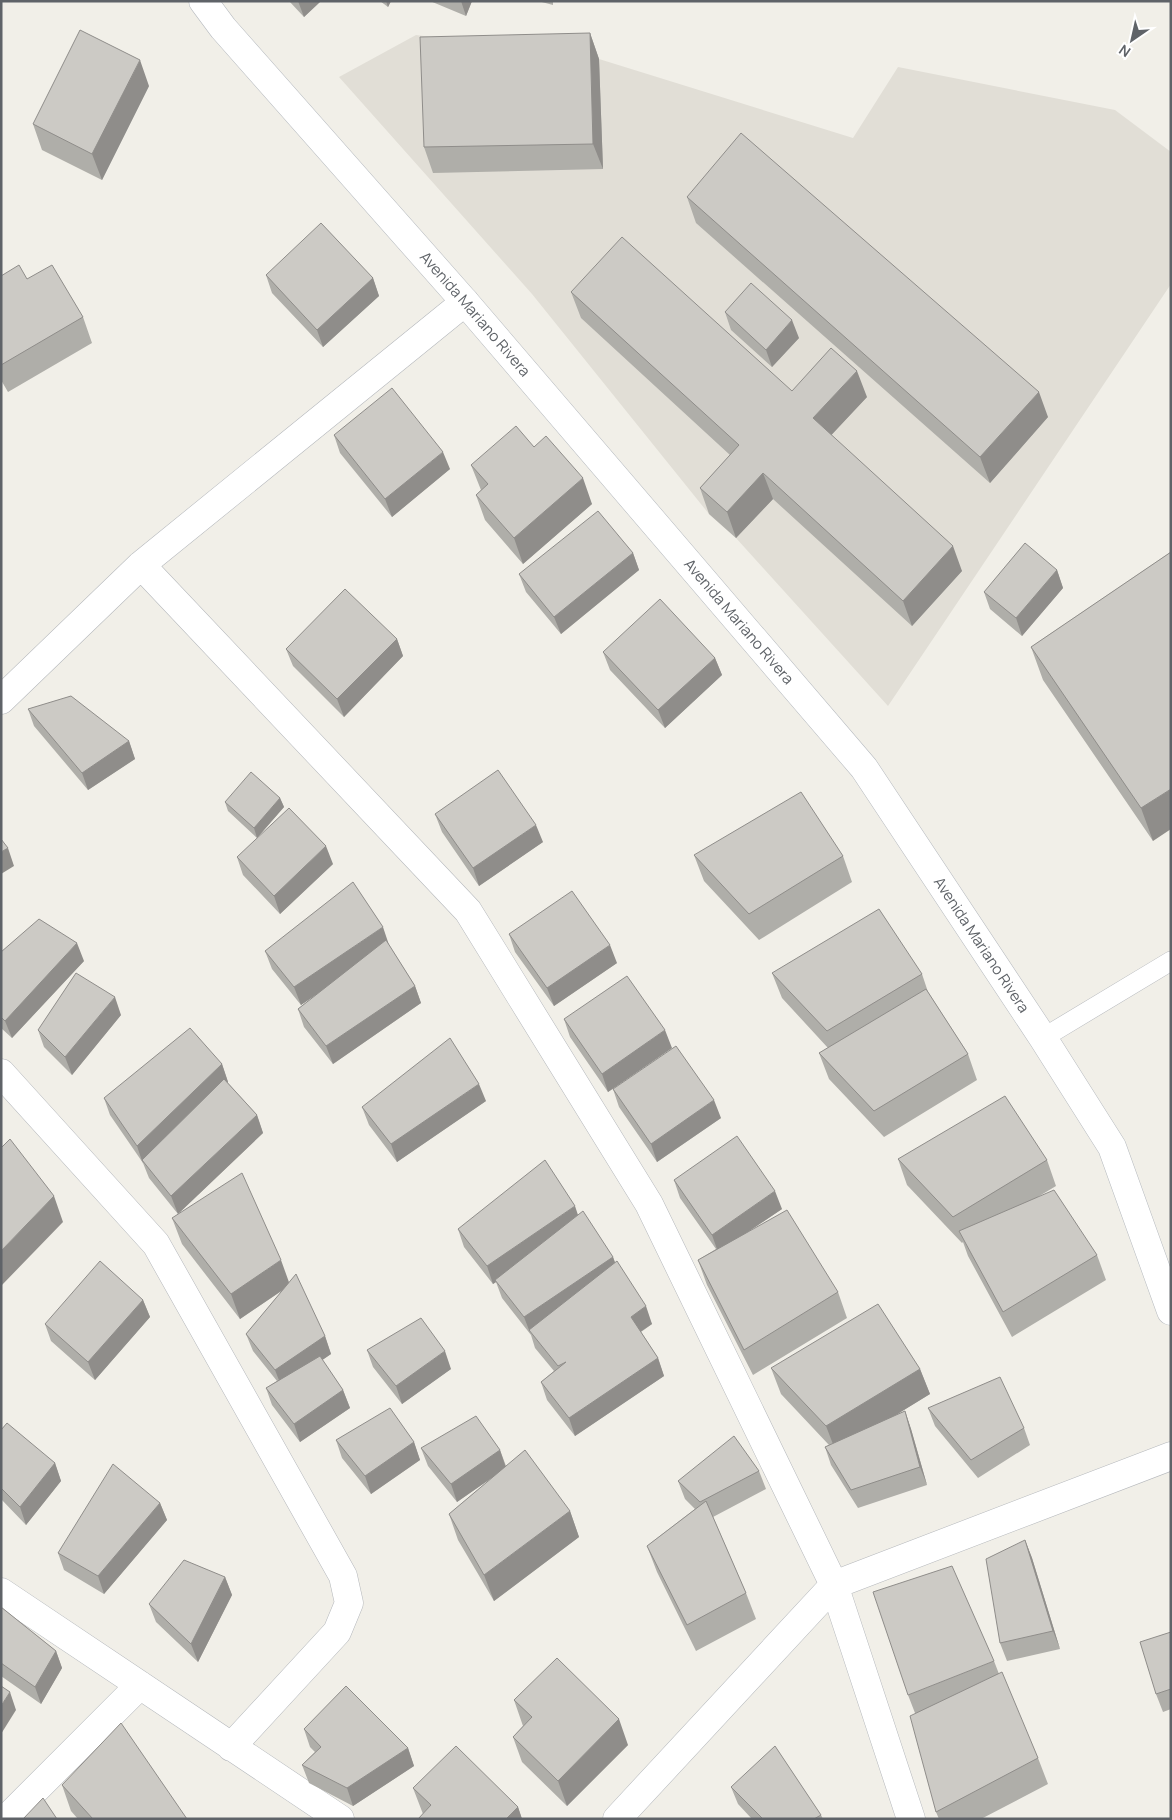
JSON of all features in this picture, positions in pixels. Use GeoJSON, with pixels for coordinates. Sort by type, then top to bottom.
{"type":"FeatureCollection","features":[{"type":"Feature","properties":{"kind":"street","name":"Avenida Mariano Rivera"},"geometry":{"type":"LineString","coordinates":[[202,1],[223,28],[465,302],[864,768],[1043,1038],[1112,1147],[1171,1311]]}},
{"type":"Feature","properties":{"kind":"street"},"geometry":{"type":"LineString","coordinates":[[1,700],[141,565],[465,302]]}},
{"type":"Feature","properties":{"kind":"street"},"geometry":{"type":"LineString","coordinates":[[141,565],[468,911],[649,1204],[834,1585],[911,1819]]}},
{"type":"Feature","properties":{"kind":"street"},"geometry":{"type":"LineString","coordinates":[[1,1073],[156,1244],[343,1576],[348,1604],[337,1632],[232,1747]]}},
{"type":"Feature","properties":{"kind":"street"},"geometry":{"type":"LineString","coordinates":[[617,1819],[834,1585],[1171,1456]]}},
{"type":"Feature","properties":{"kind":"street"},"geometry":{"type":"LineString","coordinates":[[1,1592],[340,1819]]}},
{"type":"Feature","properties":{"kind":"street"},"geometry":{"type":"LineString","coordinates":[[6,1819],[140,1685]]}},
{"type":"Feature","properties":{"kind":"lane"},"geometry":{"type":"LineString","coordinates":[[1043,1038],[1171,961]]}},
{"type":"Feature","properties":{"kind":"shaded area"},"geometry":{"type":"Polygon","coordinates":[[[416,35],[599,59],[853,138],[898,67],[1115,110],[1171,152],[1171,284],[888,706],[736,538],[709,514],[532,294],[339,77],[416,35]]]}},
{"type":"Feature","properties":{"kind":"building"},"geometry":{"type":"Polygon","coordinates":[[[80,30],[140,60],[92,154],[33,124],[80,30]]]}},
{"type":"Feature","properties":{"kind":"building"},"geometry":{"type":"Polygon","coordinates":[[[590,33],[593,144],[424,147],[420,37],[590,33]]]}},
{"type":"Feature","properties":{"kind":"building"},"geometry":{"type":"Polygon","coordinates":[[[741,133],[1039,392],[980,457],[687,197],[741,133]]]}},
{"type":"Feature","properties":{"kind":"building"},"geometry":{"type":"Polygon","coordinates":[[[321,223],[373,278],[317,330],[266,275],[321,223]]]}},
{"type":"Feature","properties":{"kind":"building"},"geometry":{"type":"Polygon","coordinates":[[[622,237],[792,391],[831,348],[857,371],[813,418],[953,546],[903,601],[763,473],[727,512],[700,488],[739,445],[571,292],[622,237]]]}},
{"type":"Feature","properties":{"kind":"building"},"geometry":{"type":"Polygon","coordinates":[[[19,265],[27,279],[52,265],[83,317],[1,365],[1,276],[19,265]]]}},
{"type":"Feature","properties":{"kind":"building"},"geometry":{"type":"Polygon","coordinates":[[[751,283],[792,320],[766,350],[725,312],[751,283]]]}},
{"type":"Feature","properties":{"kind":"building"},"geometry":{"type":"Polygon","coordinates":[[[392,388],[443,452],[385,499],[334,435],[392,388]]]}},
{"type":"Feature","properties":{"kind":"building"},"geometry":{"type":"Polygon","coordinates":[[[516,426],[534,447],[546,436],[583,478],[514,538],[476,495],[488,484],[471,465],[516,426]]]}},
{"type":"Feature","properties":{"kind":"building"},"geometry":{"type":"Polygon","coordinates":[[[598,511],[633,553],[554,617],[519,574],[598,511]]]}},
{"type":"Feature","properties":{"kind":"building"},"geometry":{"type":"Polygon","coordinates":[[[1025,543],[1057,570],[1016,618],[984,592],[1025,543]]]}},
{"type":"Feature","properties":{"kind":"building"},"geometry":{"type":"Polygon","coordinates":[[[1171,552],[1171,789],[1141,808],[1031,647],[1171,552]]]}},
{"type":"Feature","properties":{"kind":"building"},"geometry":{"type":"Polygon","coordinates":[[[345,589],[397,639],[337,699],[286,649],[345,589]]]}},
{"type":"Feature","properties":{"kind":"building"},"geometry":{"type":"Polygon","coordinates":[[[660,599],[715,658],[658,710],[603,652],[660,599]]]}},
{"type":"Feature","properties":{"kind":"building"},"geometry":{"type":"Polygon","coordinates":[[[71,696],[129,741],[82,773],[28,709],[71,696]]]}},
{"type":"Feature","properties":{"kind":"building"},"geometry":{"type":"Polygon","coordinates":[[[498,770],[536,825],[473,868],[435,814],[498,770]]]}},
{"type":"Feature","properties":{"kind":"building"},"geometry":{"type":"Polygon","coordinates":[[[251,772],[280,798],[254,828],[225,802],[251,772]]]}},
{"type":"Feature","properties":{"kind":"building"},"geometry":{"type":"Polygon","coordinates":[[[801,792],[843,856],[749,914],[694,855],[801,792]]]}},
{"type":"Feature","properties":{"kind":"building"},"geometry":{"type":"Polygon","coordinates":[[[289,808],[326,846],[274,896],[237,857],[289,808]]]}},
{"type":"Feature","properties":{"kind":"building"},"geometry":{"type":"Polygon","coordinates":[[[1,839],[8,848],[1,852],[1,839]]]}},
{"type":"Feature","properties":{"kind":"building"},"geometry":{"type":"Polygon","coordinates":[[[353,882],[383,927],[294,987],[265,951],[353,882]]]}},
{"type":"Feature","properties":{"kind":"building"},"geometry":{"type":"Polygon","coordinates":[[[572,891],[610,945],[547,988],[509,934],[572,891]]]}},
{"type":"Feature","properties":{"kind":"building"},"geometry":{"type":"Polygon","coordinates":[[[879,909],[922,974],[827,1031],[772,973],[879,909]]]}},
{"type":"Feature","properties":{"kind":"building"},"geometry":{"type":"Polygon","coordinates":[[[39,919],[77,943],[5,1021],[1,1017],[1,952],[39,919]]]}},
{"type":"Feature","properties":{"kind":"building"},"geometry":{"type":"Polygon","coordinates":[[[386,940],[415,986],[326,1046],[298,1009],[386,940]]]}},
{"type":"Feature","properties":{"kind":"building"},"geometry":{"type":"Polygon","coordinates":[[[76,973],[115,997],[65,1057],[38,1030],[76,973]]]}},
{"type":"Feature","properties":{"kind":"building"},"geometry":{"type":"Polygon","coordinates":[[[627,976],[665,1030],[602,1074],[564,1019],[627,976]]]}},
{"type":"Feature","properties":{"kind":"building"},"geometry":{"type":"Polygon","coordinates":[[[926,989],[968,1054],[874,1111],[819,1053],[926,989]]]}},
{"type":"Feature","properties":{"kind":"building"},"geometry":{"type":"Polygon","coordinates":[[[190,1028],[222,1064],[137,1146],[104,1098],[190,1028]]]}},
{"type":"Feature","properties":{"kind":"building"},"geometry":{"type":"Polygon","coordinates":[[[450,1038],[479,1084],[391,1144],[362,1107],[450,1038]]]}},
{"type":"Feature","properties":{"kind":"building"},"geometry":{"type":"Polygon","coordinates":[[[676,1046],[714,1100],[651,1144],[613,1089],[676,1046]]]}},
{"type":"Feature","properties":{"kind":"building"},"geometry":{"type":"Polygon","coordinates":[[[224,1079],[257,1115],[171,1196],[142,1160],[224,1079]]]}},
{"type":"Feature","properties":{"kind":"building"},"geometry":{"type":"Polygon","coordinates":[[[1005,1096],[1047,1160],[953,1217],[898,1159],[1005,1096]]]}},
{"type":"Feature","properties":{"kind":"building"},"geometry":{"type":"Polygon","coordinates":[[[737,1136],[775,1191],[712,1235],[674,1180],[737,1136]]]}},
{"type":"Feature","properties":{"kind":"building"},"geometry":{"type":"Polygon","coordinates":[[[10,1139],[54,1196],[1,1251],[1,1148],[10,1139]]]}},
{"type":"Feature","properties":{"kind":"building"},"geometry":{"type":"Polygon","coordinates":[[[545,1160],[575,1206],[487,1266],[458,1229],[545,1160]]]}},
{"type":"Feature","properties":{"kind":"building"},"geometry":{"type":"Polygon","coordinates":[[[242,1173],[281,1260],[231,1294],[172,1218],[242,1173]]]}},
{"type":"Feature","properties":{"kind":"building"},"geometry":{"type":"Polygon","coordinates":[[[1054,1190],[1097,1255],[1003,1312],[959,1231],[1054,1190]]]}},
{"type":"Feature","properties":{"kind":"building"},"geometry":{"type":"Polygon","coordinates":[[[787,1210],[838,1292],[744,1350],[698,1260],[787,1210]]]}},
{"type":"Feature","properties":{"kind":"building"},"geometry":{"type":"Polygon","coordinates":[[[583,1211],[613,1257],[524,1317],[495,1280],[583,1211]]]}},
{"type":"Feature","properties":{"kind":"building"},"geometry":{"type":"Polygon","coordinates":[[[100,1261],[143,1300],[88,1362],[45,1324],[100,1261]]]}},
{"type":"Feature","properties":{"kind":"building"},"geometry":{"type":"Polygon","coordinates":[[[617,1261],[646,1306],[631,1317],[658,1358],[569,1418],[541,1382],[566,1362],[558,1366],[529,1330],[617,1261]]]}},
{"type":"Feature","properties":{"kind":"building"},"geometry":{"type":"Polygon","coordinates":[[[296,1274],[325,1336],[275,1370],[246,1334],[296,1274]]]}},
{"type":"Feature","properties":{"kind":"building"},"geometry":{"type":"Polygon","coordinates":[[[878,1304],[920,1369],[826,1426],[771,1368],[878,1304]]]}},
{"type":"Feature","properties":{"kind":"building"},"geometry":{"type":"Polygon","coordinates":[[[421,1318],[445,1351],[396,1386],[367,1350],[421,1318]]]}},
{"type":"Feature","properties":{"kind":"building"},"geometry":{"type":"Polygon","coordinates":[[[320,1356],[343,1390],[294,1424],[266,1388],[320,1356]]]}},
{"type":"Feature","properties":{"kind":"building"},"geometry":{"type":"Polygon","coordinates":[[[1000,1377],[1024,1428],[971,1460],[928,1408],[1000,1377]]]}},
{"type":"Feature","properties":{"kind":"building"},"geometry":{"type":"Polygon","coordinates":[[[390,1408],[414,1442],[365,1476],[336,1440],[390,1408]]]}},
{"type":"Feature","properties":{"kind":"building"},"geometry":{"type":"Polygon","coordinates":[[[905,1411],[920,1467],[851,1490],[825,1447],[905,1411]]]}},
{"type":"Feature","properties":{"kind":"building"},"geometry":{"type":"Polygon","coordinates":[[[476,1416],[500,1450],[451,1484],[421,1448],[476,1416]]]}},
{"type":"Feature","properties":{"kind":"building"},"geometry":{"type":"Polygon","coordinates":[[[7,1423],[55,1463],[20,1507],[1,1488],[1,1430],[7,1423]]]}},
{"type":"Feature","properties":{"kind":"building"},"geometry":{"type":"Polygon","coordinates":[[[734,1436],[759,1471],[700,1502],[678,1481],[734,1436]]]}},
{"type":"Feature","properties":{"kind":"building"},"geometry":{"type":"Polygon","coordinates":[[[525,1450],[570,1511],[484,1575],[449,1514],[525,1450]]]}},
{"type":"Feature","properties":{"kind":"building"},"geometry":{"type":"Polygon","coordinates":[[[113,1464],[160,1503],[98,1576],[58,1553],[113,1464]]]}},
{"type":"Feature","properties":{"kind":"building"},"geometry":{"type":"Polygon","coordinates":[[[706,1501],[746,1593],[687,1625],[647,1546],[706,1501]]]}},
{"type":"Feature","properties":{"kind":"building"},"geometry":{"type":"Polygon","coordinates":[[[1025,1540],[1053,1631],[1000,1643],[986,1559],[1025,1540]]]}},
{"type":"Feature","properties":{"kind":"building"},"geometry":{"type":"Polygon","coordinates":[[[184,1560],[225,1577],[191,1644],[149,1604],[184,1560]]]}},
{"type":"Feature","properties":{"kind":"building"},"geometry":{"type":"Polygon","coordinates":[[[952,1566],[994,1661],[908,1695],[873,1592],[952,1566]]]}},
{"type":"Feature","properties":{"kind":"building"},"geometry":{"type":"Polygon","coordinates":[[[1,1607],[56,1651],[35,1687],[1,1663],[1,1607]]]}},
{"type":"Feature","properties":{"kind":"building"},"geometry":{"type":"Polygon","coordinates":[[[1171,1632],[1171,1689],[1156,1694],[1140,1642],[1171,1632]]]}},
{"type":"Feature","properties":{"kind":"building"},"geometry":{"type":"Polygon","coordinates":[[[557,1658],[619,1719],[558,1781],[513,1737],[532,1717],[514,1700],[557,1658]]]}},
{"type":"Feature","properties":{"kind":"building"},"geometry":{"type":"Polygon","coordinates":[[[1002,1672],[1038,1758],[936,1812],[910,1716],[1002,1672]]]}},
{"type":"Feature","properties":{"kind":"building"},"geometry":{"type":"Polygon","coordinates":[[[1,1686],[10,1692],[1,1706],[1,1686]]]}},
{"type":"Feature","properties":{"kind":"building"},"geometry":{"type":"Polygon","coordinates":[[[346,1686],[408,1748],[347,1788],[302,1765],[321,1747],[304,1729],[346,1686]]]}},
{"type":"Feature","properties":{"kind":"building"},"geometry":{"type":"Polygon","coordinates":[[[121,1723],[187,1819],[93,1819],[62,1785],[121,1723]]]}},
{"type":"Feature","properties":{"kind":"building"},"geometry":{"type":"Polygon","coordinates":[[[456,1746],[518,1807],[506,1819],[418,1819],[431,1805],[413,1788],[456,1746]]]}},
{"type":"Feature","properties":{"kind":"building"},"geometry":{"type":"Polygon","coordinates":[[[775,1746],[821,1815],[814,1819],[763,1819],[731,1787],[775,1746]]]}},
{"type":"Feature","properties":{"kind":"building"},"geometry":{"type":"Polygon","coordinates":[[[43,1798],[57,1819],[23,1819],[43,1798]]]}}]}
